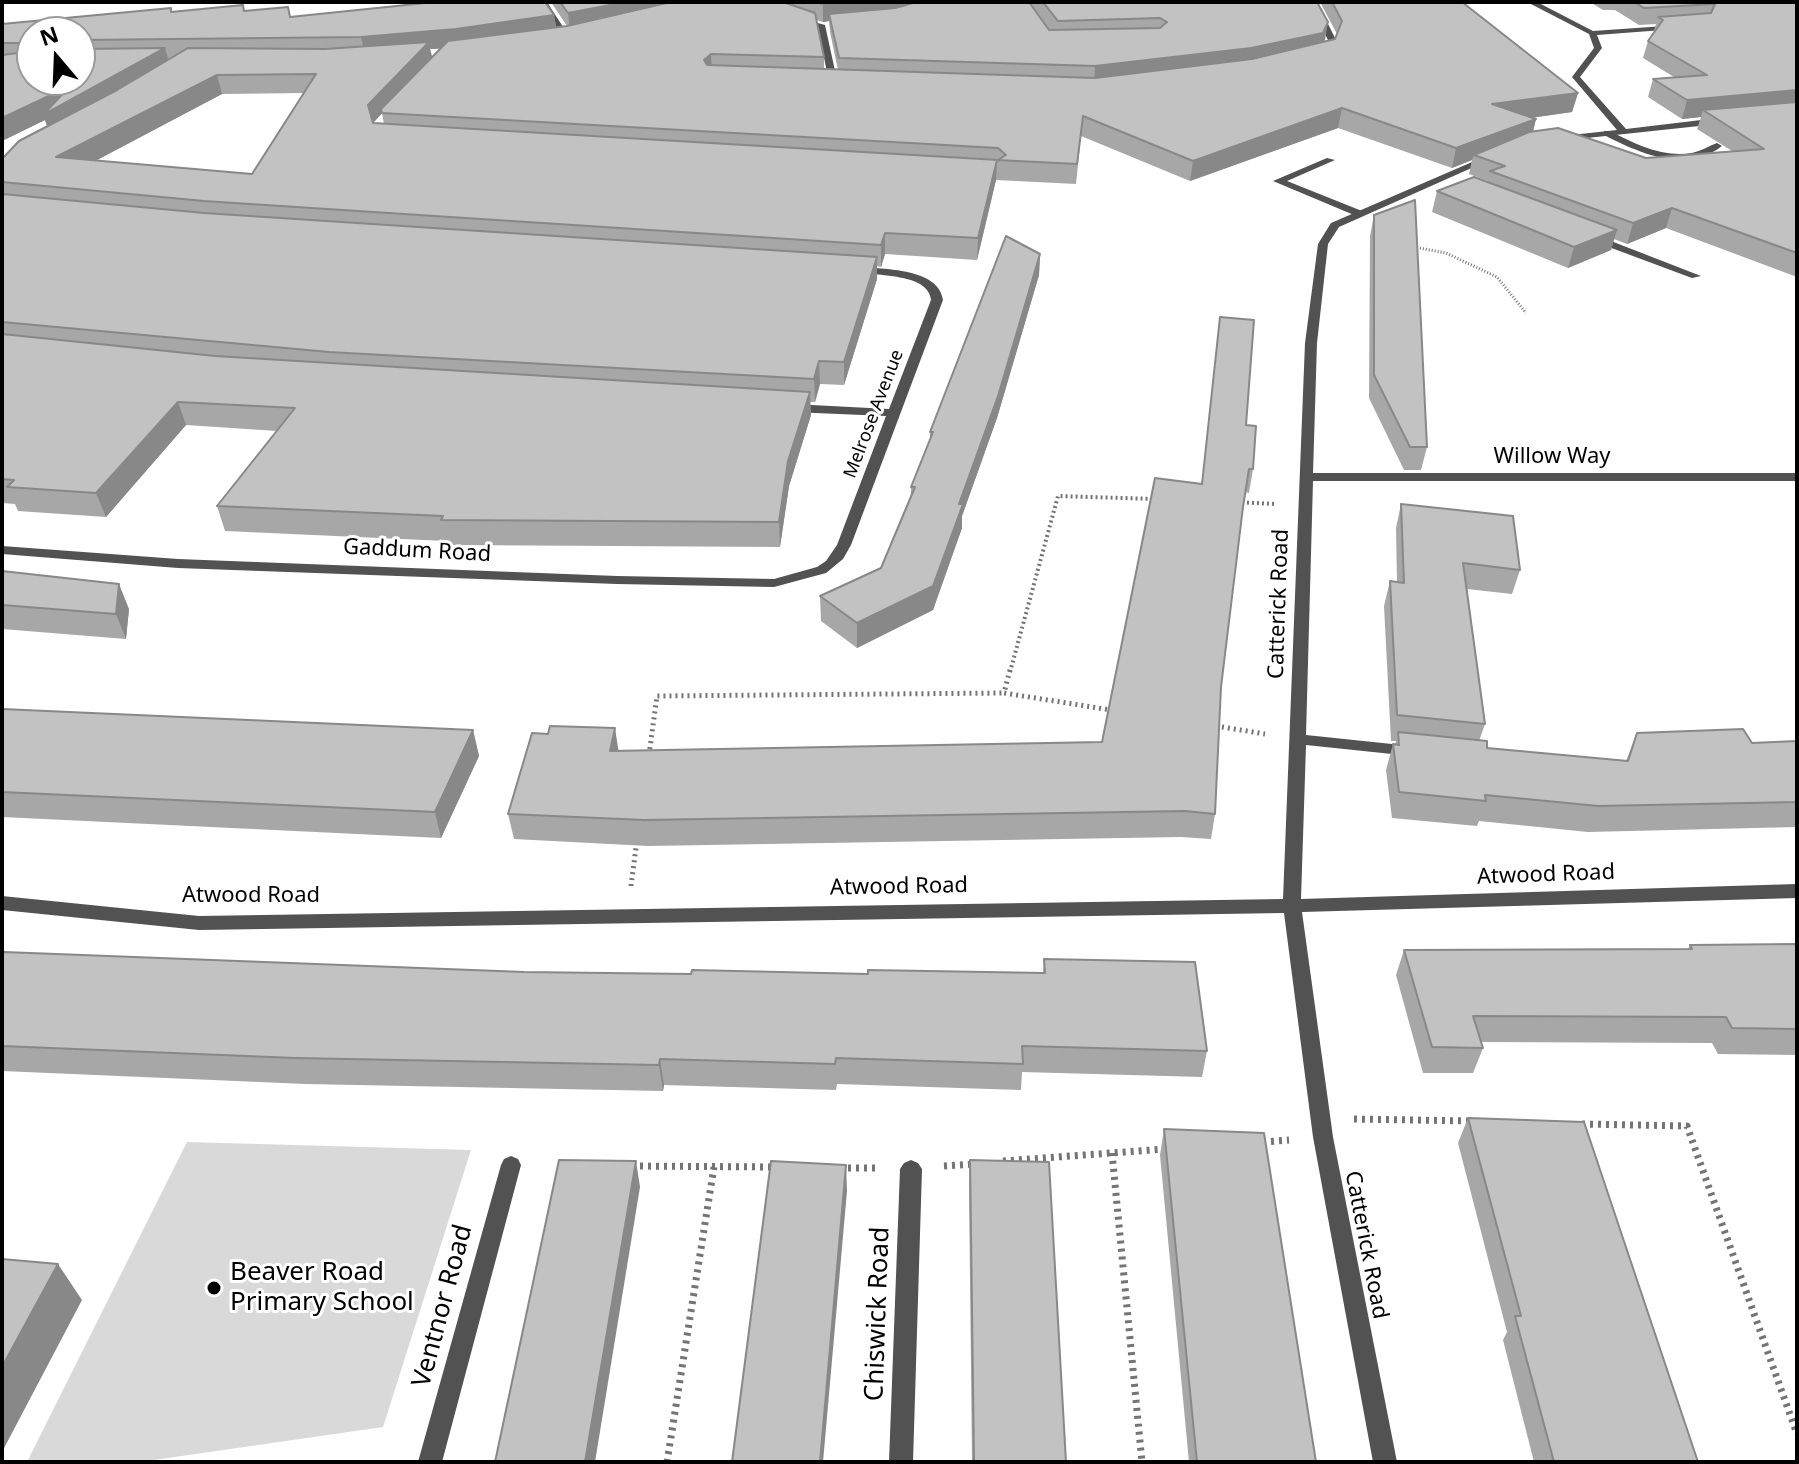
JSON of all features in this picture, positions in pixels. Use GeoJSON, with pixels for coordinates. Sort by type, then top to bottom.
{"type":"FeatureCollection","features":[{"type":"Feature","properties":{"kind":"street"},"geometry":{"type":"LineString","coordinates":[[543,2],[569,39]]}},
{"type":"Feature","properties":{"kind":"street"},"geometry":{"type":"LineString","coordinates":[[1313,2],[1332,40],[1325,56],[1314,59]]}},
{"type":"Feature","properties":{"kind":"street"},"geometry":{"type":"LineString","coordinates":[[1531,2],[1592,33],[1691,26]]}},
{"type":"Feature","properties":{"kind":"street"},"geometry":{"type":"LineString","coordinates":[[792,17],[822,27],[836,26]]}},
{"type":"Feature","properties":{"kind":"street"},"geometry":{"type":"LineString","coordinates":[[822,27],[833,82]]}},
{"type":"Feature","properties":{"kind":"street"},"geometry":{"type":"LineString","coordinates":[[1592,33],[1598,48],[1576,77],[1615,132],[1648,152],[1671,157],[1707,152],[1717,146]]}},
{"type":"Feature","properties":{"kind":"street"},"geometry":{"type":"LineString","coordinates":[[553,41],[584,36]]}},
{"type":"Feature","properties":{"kind":"street"},"geometry":{"type":"LineString","coordinates":[[818,82],[848,83]]}},
{"type":"Feature","properties":{"kind":"street"},"geometry":{"type":"LineString","coordinates":[[1540,142],[1734,120]]}},
{"type":"Feature","properties":{"kind":"street","name":"Catterick Road"},"geometry":{"type":"LineString","coordinates":[[1385,1462],[1321,1118],[1292,906],[1311,343],[1323,244],[1335,225],[1358,213],[1446,182],[1506,151]]}},
{"type":"Feature","properties":{"kind":"street"},"geometry":{"type":"LineString","coordinates":[[1330,160],[1278,181],[1358,213]]}},
{"type":"Feature","properties":{"kind":"street"},"geometry":{"type":"LineString","coordinates":[[1578,232],[1696,276]]}},
{"type":"Feature","properties":{"kind":"street","name":"Melrose Avenue"},"geometry":{"type":"LineString","coordinates":[[828,567],[844,553],[848,532],[937,300],[936,290],[917,278],[850,270]]}},
{"type":"Feature","properties":{"kind":"street"},"geometry":{"type":"LineString","coordinates":[[785,407],[894,413]]}},
{"type":"Feature","properties":{"kind":"street","name":"Willow Way"},"geometry":{"type":"LineString","coordinates":[[1307,477],[1797,477]]}},
{"type":"Feature","properties":{"kind":"street","name":"Gaddum Road"},"geometry":{"type":"LineString","coordinates":[[2,550],[45,556],[195,566],[678,584],[774,583],[802,579],[828,567]]}},
{"type":"Feature","properties":{"kind":"street"},"geometry":{"type":"LineString","coordinates":[[1298,739],[1434,754]]}},
{"type":"Feature","properties":{"kind":"street","name":"Atwood Road"},"geometry":{"type":"LineString","coordinates":[[2,903],[199,923],[1292,906],[1797,891]]}},
{"type":"Feature","properties":{"kind":"street","name":"Ventnor Road"},"geometry":{"type":"LineString","coordinates":[[430,1462],[511,1165]]}},
{"type":"Feature","properties":{"kind":"street","name":"Chiswick Road"},"geometry":{"type":"LineString","coordinates":[[901,1462],[911,1169]]}},
{"type":"Feature","properties":{"kind":"path"},"geometry":{"type":"LineString","coordinates":[[1403,245],[1446,253],[1497,277],[1526,313]]}},
{"type":"Feature","properties":{"kind":"path"},"geometry":{"type":"LineString","coordinates":[[1004,693],[1058,496],[1166,500]]}},
{"type":"Feature","properties":{"kind":"path"},"geometry":{"type":"LineString","coordinates":[[1228,502],[1304,505]]}},
{"type":"Feature","properties":{"kind":"path"},"geometry":{"type":"LineString","coordinates":[[648,758],[657,696],[1004,693],[1118,711]]}},
{"type":"Feature","properties":{"kind":"path"},"geometry":{"type":"LineString","coordinates":[[1208,725],[1298,739]]}},
{"type":"Feature","properties":{"kind":"path"},"geometry":{"type":"LineString","coordinates":[[628,914],[638,836]]}},
{"type":"Feature","properties":{"kind":"path"},"geometry":{"type":"LineString","coordinates":[[1321,1118],[1480,1122]]}},
{"type":"Feature","properties":{"kind":"path"},"geometry":{"type":"LineString","coordinates":[[1576,1124],[1687,1126],[1797,1434]]}},
{"type":"Feature","properties":{"kind":"path"},"geometry":{"type":"LineString","coordinates":[[1112,1153],[1142,1462]]}},
{"type":"Feature","properties":{"kind":"path"},"geometry":{"type":"LineString","coordinates":[[667,1462],[714,1167]]}},
{"type":"Feature","properties":{"kind":"shaded area","name":"Beaver Road Primary School"},"geometry":{"type":"Polygon","coordinates":[[[187,1142],[471,1150],[383,1427],[140,1462],[27,1462],[187,1142]]]}},
{"type":"Feature","properties":{"kind":"building"},"geometry":{"type":"Polygon","coordinates":[[[435,2],[545,2],[554,15],[456,29],[361,37],[96,40],[96,16],[86,16],[243,5],[244,11],[288,7],[290,17],[435,2]]]}},
{"type":"Feature","properties":{"kind":"building"},"geometry":{"type":"Polygon","coordinates":[[[560,2],[626,2],[568,13],[560,2]]]}},
{"type":"Feature","properties":{"kind":"building"},"geometry":{"type":"Polygon","coordinates":[[[671,2],[783,2],[815,13],[824,57],[711,54],[704,60],[707,65],[1095,78],[1252,59],[1335,39],[1342,21],[1332,2],[1462,2],[1578,93],[1492,104],[1536,119],[1456,148],[1342,108],[1193,161],[1083,116],[1077,164],[997,160],[978,238],[885,233],[881,245],[204,201],[2,182],[2,159],[19,141],[117,90],[188,48],[325,49],[429,42],[368,105],[373,123],[998,160],[1006,155],[998,148],[382,113],[381,109],[448,41],[567,26],[671,2]],[[316,74],[217,75],[56,157],[252,174],[316,74]]]}},
{"type":"Feature","properties":{"kind":"building"},"geometry":{"type":"Polygon","coordinates":[[[917,2],[1029,2],[1049,30],[1160,28],[1167,22],[1160,18],[1058,21],[1043,2],[1317,2],[1328,22],[1323,33],[1251,48],[1095,66],[839,58],[829,14],[895,8],[917,2]]]}},
{"type":"Feature","properties":{"kind":"building"},"geometry":{"type":"Polygon","coordinates":[[[1634,2],[1797,2],[1797,90],[1687,100],[1653,79],[1707,75],[1648,41],[1663,20],[1658,17],[1711,13],[1715,4],[1644,8],[1634,2]]]}},
{"type":"Feature","properties":{"kind":"building"},"geometry":{"type":"Polygon","coordinates":[[[16,23],[16,43],[2,43],[2,24],[16,23]]]}},
{"type":"Feature","properties":{"kind":"building"},"geometry":{"type":"Polygon","coordinates":[[[165,48],[96,86],[96,49],[165,48]]]}},
{"type":"Feature","properties":{"kind":"building"},"geometry":{"type":"Polygon","coordinates":[[[16,53],[16,96],[49,96],[2,118],[2,55],[16,53]]]}},
{"type":"Feature","properties":{"kind":"building"},"geometry":{"type":"Polygon","coordinates":[[[61,96],[78,96],[43,115],[61,96]]]}},
{"type":"Feature","properties":{"kind":"building"},"geometry":{"type":"Polygon","coordinates":[[[1797,102],[1797,253],[1672,208],[1633,223],[1490,171],[1505,166],[1474,155],[1529,132],[1558,128],[1646,158],[1764,149],[1703,110],[1797,102]]]}},
{"type":"Feature","properties":{"kind":"building"},"geometry":{"type":"Polygon","coordinates":[[[1474,177],[1617,230],[1574,247],[1437,191],[1474,177]]]}},
{"type":"Feature","properties":{"kind":"building"},"geometry":{"type":"Polygon","coordinates":[[[2,194],[204,213],[877,257],[844,362],[819,361],[814,379],[329,352],[2,322],[2,194]]]}},
{"type":"Feature","properties":{"kind":"building"},"geometry":{"type":"Polygon","coordinates":[[[1415,200],[1427,447],[1410,447],[1374,375],[1374,215],[1415,200]]]}},
{"type":"Feature","properties":{"kind":"building"},"geometry":{"type":"Polygon","coordinates":[[[1006,236],[1040,254],[998,396],[933,586],[857,623],[820,596],[881,568],[915,487],[911,487],[933,432],[930,432],[1006,236]]]}},
{"type":"Feature","properties":{"kind":"building"},"geometry":{"type":"Polygon","coordinates":[[[1220,317],[1254,320],[1246,425],[1256,426],[1253,469],[1249,469],[1243,507],[1221,687],[1215,814],[1185,811],[644,820],[508,814],[532,733],[548,734],[550,726],[615,728],[610,751],[1102,742],[1155,478],[1202,484],[1220,317]]]}},
{"type":"Feature","properties":{"kind":"building"},"geometry":{"type":"Polygon","coordinates":[[[2,334],[215,356],[810,392],[788,461],[779,522],[441,520],[443,516],[217,506],[295,408],[178,402],[96,493],[7,487],[14,480],[2,479],[2,334]]]}},
{"type":"Feature","properties":{"kind":"building"},"geometry":{"type":"Polygon","coordinates":[[[1401,504],[1513,516],[1520,570],[1463,563],[1485,724],[1397,715],[1390,581],[1404,583],[1401,504]]]}},
{"type":"Feature","properties":{"kind":"building"},"geometry":{"type":"Polygon","coordinates":[[[2,571],[119,584],[116,614],[2,605],[2,571]]]}},
{"type":"Feature","properties":{"kind":"building"},"geometry":{"type":"Polygon","coordinates":[[[2,709],[473,730],[435,812],[2,792],[2,709]]]}},
{"type":"Feature","properties":{"kind":"building"},"geometry":{"type":"Polygon","coordinates":[[[1743,729],[1752,743],[1797,741],[1797,802],[1598,806],[1485,795],[1486,801],[1399,792],[1393,744],[1399,745],[1398,732],[1487,741],[1487,748],[1628,761],[1637,733],[1743,729]]]}},
{"type":"Feature","properties":{"kind":"building"},"geometry":{"type":"Polygon","coordinates":[[[1797,944],[1797,1029],[1732,1028],[1726,1017],[1473,1016],[1483,1048],[1432,1047],[1404,950],[1692,949],[1690,945],[1797,944]]]}},
{"type":"Feature","properties":{"kind":"building"},"geometry":{"type":"Polygon","coordinates":[[[4,952],[524,972],[691,974],[692,970],[868,974],[868,970],[1045,973],[1044,959],[1195,962],[1207,1051],[1022,1046],[1023,1064],[836,1058],[835,1064],[660,1059],[659,1065],[295,1058],[2,1046],[4,952]]]}},
{"type":"Feature","properties":{"kind":"building"},"geometry":{"type":"Polygon","coordinates":[[[1468,1118],[1584,1122],[1698,1462],[1554,1462],[1515,1316],[1521,1316],[1468,1118]]]}},
{"type":"Feature","properties":{"kind":"building"},"geometry":{"type":"Polygon","coordinates":[[[1164,1129],[1264,1133],[1316,1462],[1197,1462],[1164,1129]]]}},
{"type":"Feature","properties":{"kind":"building"},"geometry":{"type":"Polygon","coordinates":[[[559,1160],[636,1161],[585,1462],[495,1462],[559,1160]]]}},
{"type":"Feature","properties":{"kind":"building"},"geometry":{"type":"Polygon","coordinates":[[[970,1160],[1049,1162],[1066,1462],[974,1462],[970,1160]]]}},
{"type":"Feature","properties":{"kind":"building"},"geometry":{"type":"Polygon","coordinates":[[[771,1161],[846,1165],[820,1462],[732,1462],[771,1161]]]}},
{"type":"Feature","properties":{"kind":"building"},"geometry":{"type":"Polygon","coordinates":[[[2,1259],[58,1264],[2,1367],[2,1259]]]}},
{"type":"Feature","properties":{"kind":"place","name":"Beaver Road Primary School"},"geometry":{"type":"Point","coordinates":[214,1288]}}]}
